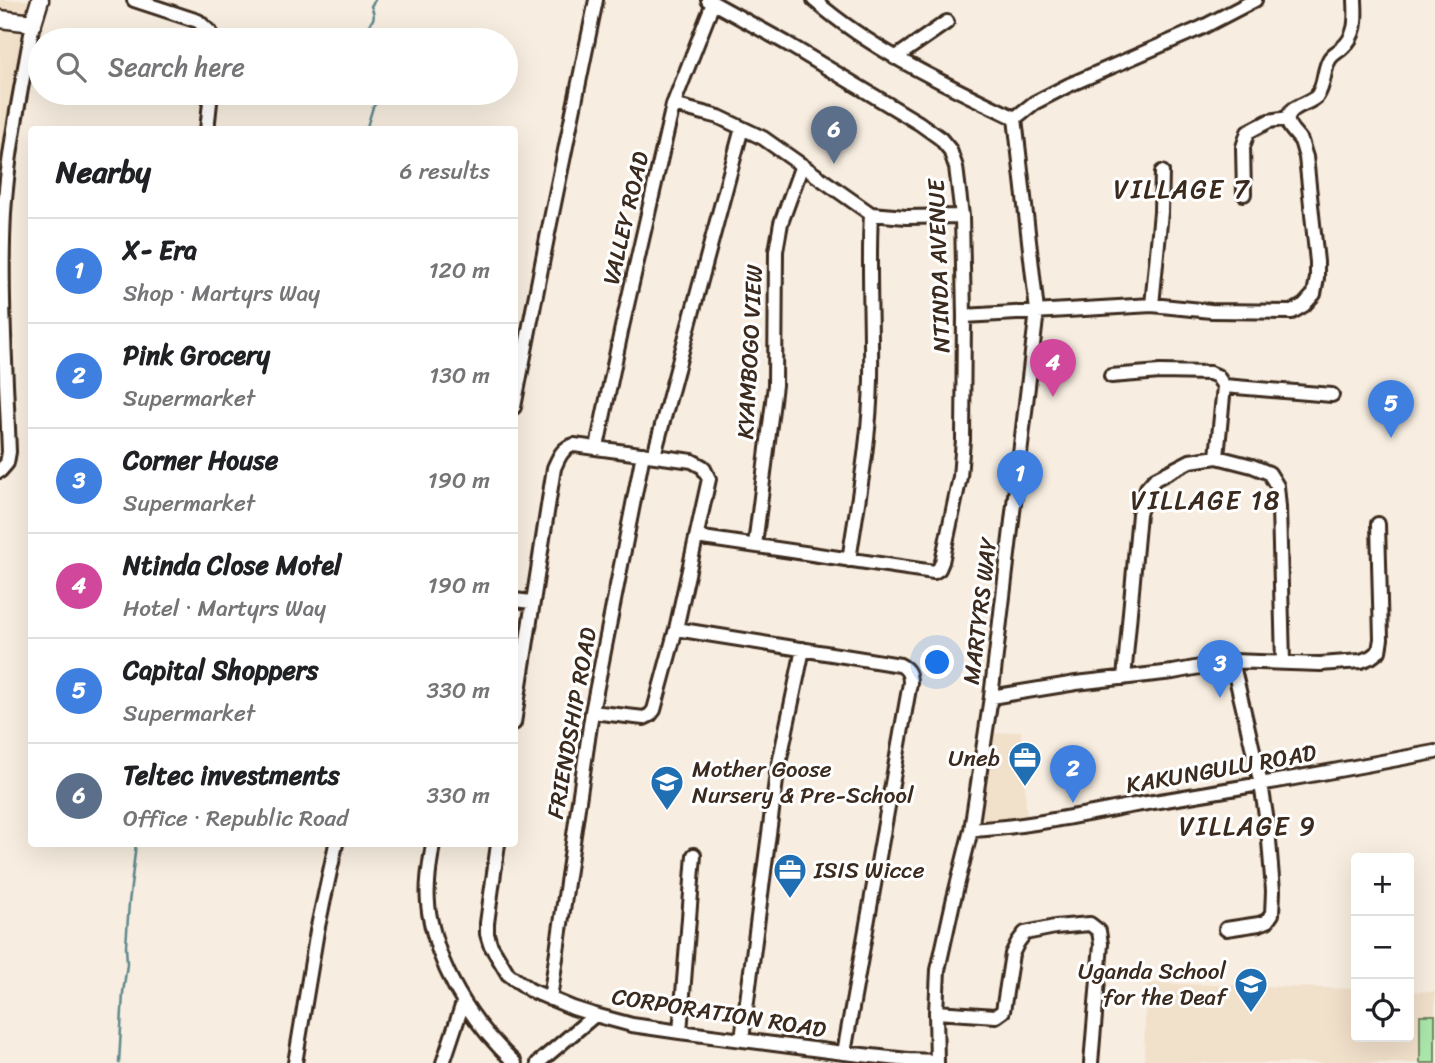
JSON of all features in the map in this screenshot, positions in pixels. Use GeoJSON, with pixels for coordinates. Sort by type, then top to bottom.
{"type":"FeatureCollection","features":[{"type":"Feature","properties":{"kind":"street"},"geometry":{"type":"LineString","coordinates":[[32,28],[40,0]]}},
{"type":"Feature","properties":{"kind":"street"},"geometry":{"type":"LineString","coordinates":[[134,0],[198,21],[206,28]]}},
{"type":"Feature","properties":{"kind":"street"},"geometry":{"type":"LineString","coordinates":[[518,387],[596,0]]}},
{"type":"Feature","properties":{"kind":"street"},"geometry":{"type":"LineString","coordinates":[[814,0],[853,31],[895,58],[1015,118],[1046,97],[1201,28],[1255,0]]}},
{"type":"Feature","properties":{"kind":"street"},"geometry":{"type":"LineString","coordinates":[[964,316],[1152,305],[1211,311],[1292,312],[1304,305],[1314,294],[1317,262],[1306,157],[1288,118],[1290,113],[1314,99],[1319,92],[1328,61],[1349,42],[1356,23],[1355,0]]}},
{"type":"Feature","properties":{"kind":"street","name":"VALLEY ROAD"},"geometry":{"type":"LineString","coordinates":[[597,447],[673,105],[710,1]]}},
{"type":"Feature","properties":{"kind":"street","name":"NTINDA AVENUE"},"geometry":{"type":"LineString","coordinates":[[710,1],[919,123],[940,138],[950,150],[956,167],[961,216],[964,316],[963,440],[960,477],[942,562],[939,569],[929,572],[849,560]]}},
{"type":"Feature","properties":{"kind":"street"},"geometry":{"type":"LineString","coordinates":[[0,19],[33,23]]}},
{"type":"Feature","properties":{"kind":"street"},"geometry":{"type":"LineString","coordinates":[[895,58],[947,22]]}},
{"type":"Feature","properties":{"kind":"street"},"geometry":{"type":"LineString","coordinates":[[0,471],[7,463],[9,452],[1,257],[4,210],[28,53]]}},
{"type":"Feature","properties":{"kind":"street"},"geometry":{"type":"LineString","coordinates":[[207,126],[210,105]]}},
{"type":"Feature","properties":{"kind":"street"},"geometry":{"type":"LineString","coordinates":[[673,105],[719,117],[763,138],[871,214],[906,217],[961,216]]}},
{"type":"Feature","properties":{"kind":"street","name":"MARTYRS WAY"},"geometry":{"type":"LineString","coordinates":[[937,1062],[938,970],[971,830],[991,697],[1037,311],[1015,118]]}},
{"type":"Feature","properties":{"kind":"street"},"geometry":{"type":"LineString","coordinates":[[1244,194],[1243,147],[1248,132],[1269,121],[1288,118]]}},
{"type":"Feature","properties":{"kind":"street","name":"FRIENDSHIP ROAD"},"geometry":{"type":"LineString","coordinates":[[550,999],[592,712],[648,455],[742,128]]}},
{"type":"Feature","properties":{"kind":"street","name":"KYAMBOGO VIEW"},"geometry":{"type":"LineString","coordinates":[[755,545],[775,384],[776,251],[781,223],[802,165]]}},
{"type":"Feature","properties":{"kind":"street"},"geometry":{"type":"LineString","coordinates":[[1152,305],[1162,172]]}},
{"type":"Feature","properties":{"kind":"street"},"geometry":{"type":"LineString","coordinates":[[696,537],[849,560],[866,449],[871,380],[871,214]]}},
{"type":"Feature","properties":{"kind":"street"},"geometry":{"type":"LineString","coordinates":[[1111,376],[1160,372],[1210,373],[1217,376],[1224,386],[1217,457]]}},
{"type":"Feature","properties":{"kind":"street"},"geometry":{"type":"LineString","coordinates":[[1224,386],[1332,395]]}},
{"type":"Feature","properties":{"kind":"street"},"geometry":{"type":"LineString","coordinates":[[518,696],[554,468],[561,453],[574,445],[692,461],[703,467],[709,479],[656,706],[650,715],[644,718],[592,712]]}},
{"type":"Feature","properties":{"kind":"street"},"geometry":{"type":"LineString","coordinates":[[1124,678],[1139,514],[1147,488],[1155,479],[1189,461],[1217,457],[1269,473],[1277,486],[1283,663]]}},
{"type":"Feature","properties":{"kind":"street"},"geometry":{"type":"LineString","coordinates":[[991,697],[1232,662],[1361,662],[1379,651],[1381,639],[1378,524]]}},
{"type":"Feature","properties":{"kind":"street"},"geometry":{"type":"LineString","coordinates":[[518,600],[532,602]]}},
{"type":"Feature","properties":{"kind":"street"},"geometry":{"type":"LineString","coordinates":[[676,629],[900,665],[905,667],[910,675],[844,1053]]}},
{"type":"Feature","properties":{"kind":"street"},"geometry":{"type":"LineString","coordinates":[[742,1039],[777,774],[803,649]]}},
{"type":"Feature","properties":{"kind":"street"},"geometry":{"type":"LineString","coordinates":[[1226,929],[1267,921],[1272,914],[1273,891],[1261,784],[1232,662]]}},
{"type":"Feature","properties":{"kind":"street","name":"KAKUNGULU ROAD"},"geometry":{"type":"LineString","coordinates":[[971,830],[1000,828],[1435,752]]}},
{"type":"Feature","properties":{"kind":"street"},"geometry":{"type":"LineString","coordinates":[[295,1063],[317,931],[335,847]]}},
{"type":"Feature","properties":{"kind":"street"},"geometry":{"type":"LineString","coordinates":[[433,847],[427,890],[429,915],[444,967],[463,1003],[481,1028],[515,1063]]}},
{"type":"Feature","properties":{"kind":"street","name":"CORPORATION ROAD"},"geometry":{"type":"LineString","coordinates":[[498,847],[487,934],[495,955],[508,974],[530,990],[595,1015],[632,1025],[844,1053],[937,1062]]}},
{"type":"Feature","properties":{"kind":"street"},"geometry":{"type":"LineString","coordinates":[[680,1032],[694,855]]}},
{"type":"Feature","properties":{"kind":"street"},"geometry":{"type":"LineString","coordinates":[[936,1012],[996,1016],[1003,1012],[1012,954],[1025,933],[1090,924],[1099,931],[1101,944],[1091,1063]]}},
{"type":"Feature","properties":{"kind":"street"},"geometry":{"type":"LineString","coordinates":[[443,1063],[463,1003]]}},
{"type":"Feature","properties":{"kind":"street"},"geometry":{"type":"LineString","coordinates":[[538,1063],[595,1015]]}},
{"type":"Feature","properties":{"kind":"shaded area"},"geometry":{"type":"Polygon","coordinates":[[[0,0],[33,0],[28,28],[0,195],[0,0]]]}},
{"type":"Feature","properties":{"kind":"shaded area"},"geometry":{"type":"Polygon","coordinates":[[[1021,731],[1027,820],[992,827],[981,823],[991,734],[1021,731]]]}},
{"type":"Feature","properties":{"kind":"shaded area","name":"Uganda School for the Deaf"},"geometry":{"type":"Polygon","coordinates":[[[1146,983],[1351,989],[1351,1042],[1414,1042],[1414,991],[1435,992],[1435,1063],[1144,1063],[1146,983]]]}},
{"type":"Feature","properties":{"kind":"green space"},"geometry":{"type":"Polygon","coordinates":[[[1420,1015],[1435,1015],[1435,1063],[1420,1063],[1420,1015]]]}},
{"type":"Feature","properties":{"kind":"waterway"},"geometry":{"type":"LineString","coordinates":[[368,28],[374,17],[371,6],[375,0]]}},
{"type":"Feature","properties":{"kind":"waterway"},"geometry":{"type":"LineString","coordinates":[[367,126],[375,105]]}},
{"type":"Feature","properties":{"kind":"waterway"},"geometry":{"type":"LineString","coordinates":[[119,1063],[129,903],[136,847]]}},
{"type":"Feature","properties":{"kind":"place","name":"Teltec investments"},"geometry":{"type":"Point","coordinates":[834,164]}},
{"type":"Feature","properties":{"kind":"place","name":"Ntinda Close Motel"},"geometry":{"type":"Point","coordinates":[1053,397]}},
{"type":"Feature","properties":{"kind":"place","name":"Capital Shoppers"},"geometry":{"type":"Point","coordinates":[1391,438]}},
{"type":"Feature","properties":{"kind":"place","name":"X- Era"},"geometry":{"type":"Point","coordinates":[1020,508]}},
{"type":"Feature","properties":{"kind":"place","name":"Corner House"},"geometry":{"type":"Point","coordinates":[1220,698]}},
{"type":"Feature","properties":{"kind":"place","name":"Uneb"},"geometry":{"type":"Point","coordinates":[1025,788]}},
{"type":"Feature","properties":{"kind":"place","name":"Pink Grocery"},"geometry":{"type":"Point","coordinates":[1073,803]}},
{"type":"Feature","properties":{"kind":"place","name":"Mother Goose Nursery & Pre-School"},"geometry":{"type":"Point","coordinates":[667,812]}},
{"type":"Feature","properties":{"kind":"place","name":"ISIS Wicce"},"geometry":{"type":"Point","coordinates":[790,900]}},
{"type":"Feature","properties":{"kind":"place","name":"Uganda School for the Deaf"},"geometry":{"type":"Point","coordinates":[1251,1014]}},
{"type":"Feature","properties":{"kind":"district","name":"VILLAGE 7"},"geometry":{"type":"Point","coordinates":[1182,189]}},
{"type":"Feature","properties":{"kind":"district","name":"VILLAGE 18"},"geometry":{"type":"Point","coordinates":[1206,500]}},
{"type":"Feature","properties":{"kind":"district","name":"VILLAGE 9"},"geometry":{"type":"Point","coordinates":[1248,826]}}]}
